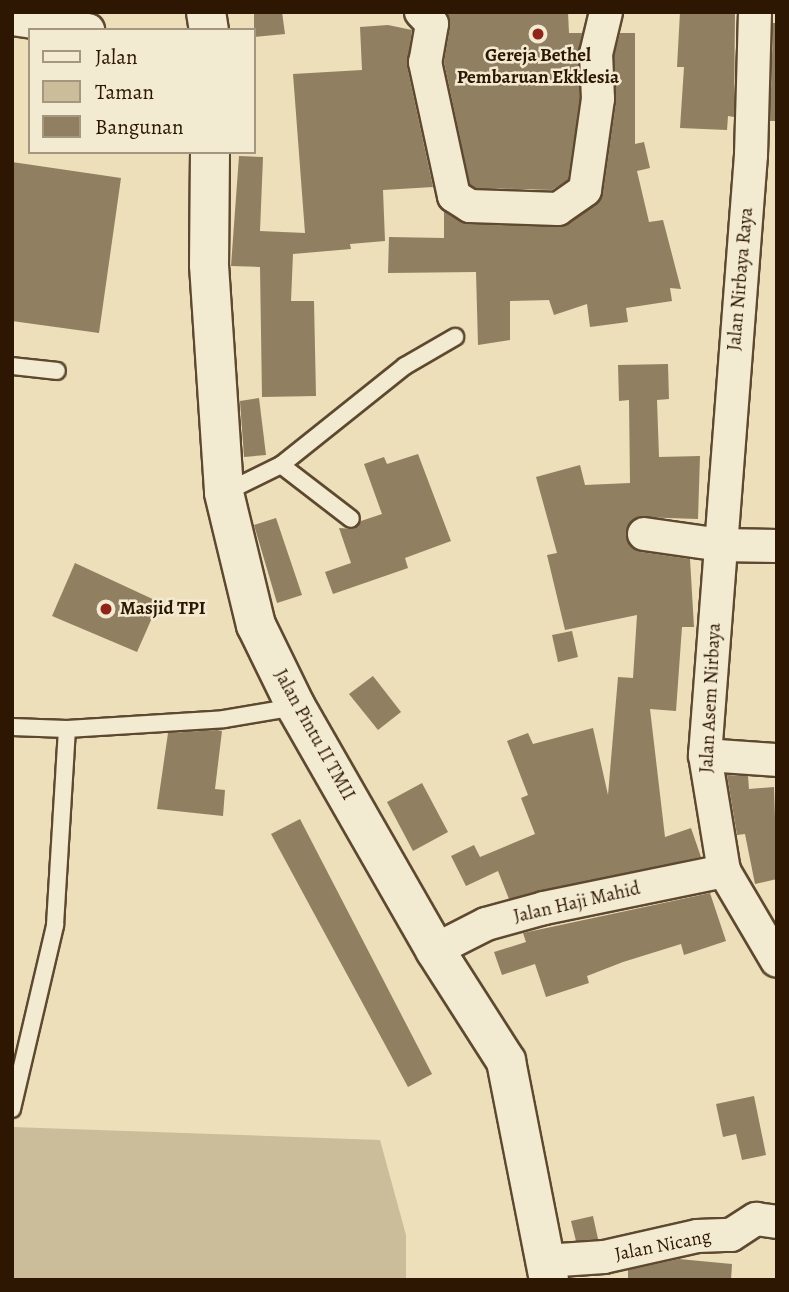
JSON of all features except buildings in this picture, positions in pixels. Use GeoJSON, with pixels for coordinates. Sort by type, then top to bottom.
{"type":"FeatureCollection","features":[{"type":"Feature","properties":{"kind":"street"},"geometry":{"type":"LineString","coordinates":[[421,12],[432,24],[425,62],[454,195],[470,206],[558,209],[585,190],[598,99],[596,54],[606,12]]}},
{"type":"Feature","properties":{"kind":"street","name":"Jalan Nirbaya Raya"},"geometry":{"type":"LineString","coordinates":[[721,545],[751,155],[755,12]]}},
{"type":"Feature","properties":{"kind":"street"},"geometry":{"type":"LineString","coordinates":[[12,19],[75,28]]}},
{"type":"Feature","properties":{"kind":"street","name":"Jalan Pintu II TMII"},"geometry":{"type":"LineString","coordinates":[[210,154],[209,265],[224,493],[256,625],[296,707],[435,950],[506,1061],[547,1270]]}},
{"type":"Feature","properties":{"kind":"street"},"geometry":{"type":"LineString","coordinates":[[644,534],[721,545],[777,547]]}},
{"type":"Feature","properties":{"kind":"street","name":"Jalan Asem Nirbaya"},"geometry":{"type":"LineString","coordinates":[[721,545],[705,755],[724,871],[777,961]]}},
{"type":"Feature","properties":{"kind":"street"},"geometry":{"type":"LineString","coordinates":[[705,755],[777,760]]}},
{"type":"Feature","properties":{"kind":"street","name":"Jalan Haji Mahid"},"geometry":{"type":"LineString","coordinates":[[435,950],[486,924],[544,908],[724,871]]}},
{"type":"Feature","properties":{"kind":"street","name":"Jalan Nicang"},"geometry":{"type":"LineString","coordinates":[[547,1270],[697,1236],[731,1235],[756,1219],[777,1222]]}},
{"type":"Feature","properties":{"kind":"lane"},"geometry":{"type":"LineString","coordinates":[[224,493],[281,465],[405,366],[455,337]]}},
{"type":"Feature","properties":{"kind":"lane"},"geometry":{"type":"LineString","coordinates":[[12,366],[57,371]]}},
{"type":"Feature","properties":{"kind":"lane"},"geometry":{"type":"LineString","coordinates":[[281,465],[351,519]]}},
{"type":"Feature","properties":{"kind":"lane"},"geometry":{"type":"LineString","coordinates":[[12,727],[67,729],[224,719],[296,707]]}},
{"type":"Feature","properties":{"kind":"lane"},"geometry":{"type":"LineString","coordinates":[[12,1110],[55,925],[67,729]]}},
{"type":"Feature","properties":{"kind":"green space"},"geometry":{"type":"Polygon","coordinates":[[[12,1127],[380,1140],[406,1235],[406,1280],[12,1280],[12,1127]]]}},
{"type":"Feature","properties":{"kind":"place","name":"Gereja Bethel Pembaruan Ekklesia"},"geometry":{"type":"Point","coordinates":[538,34]}},
{"type":"Feature","properties":{"kind":"place","name":"Masjid TPI"},"geometry":{"type":"Point","coordinates":[106,609]}}]}
